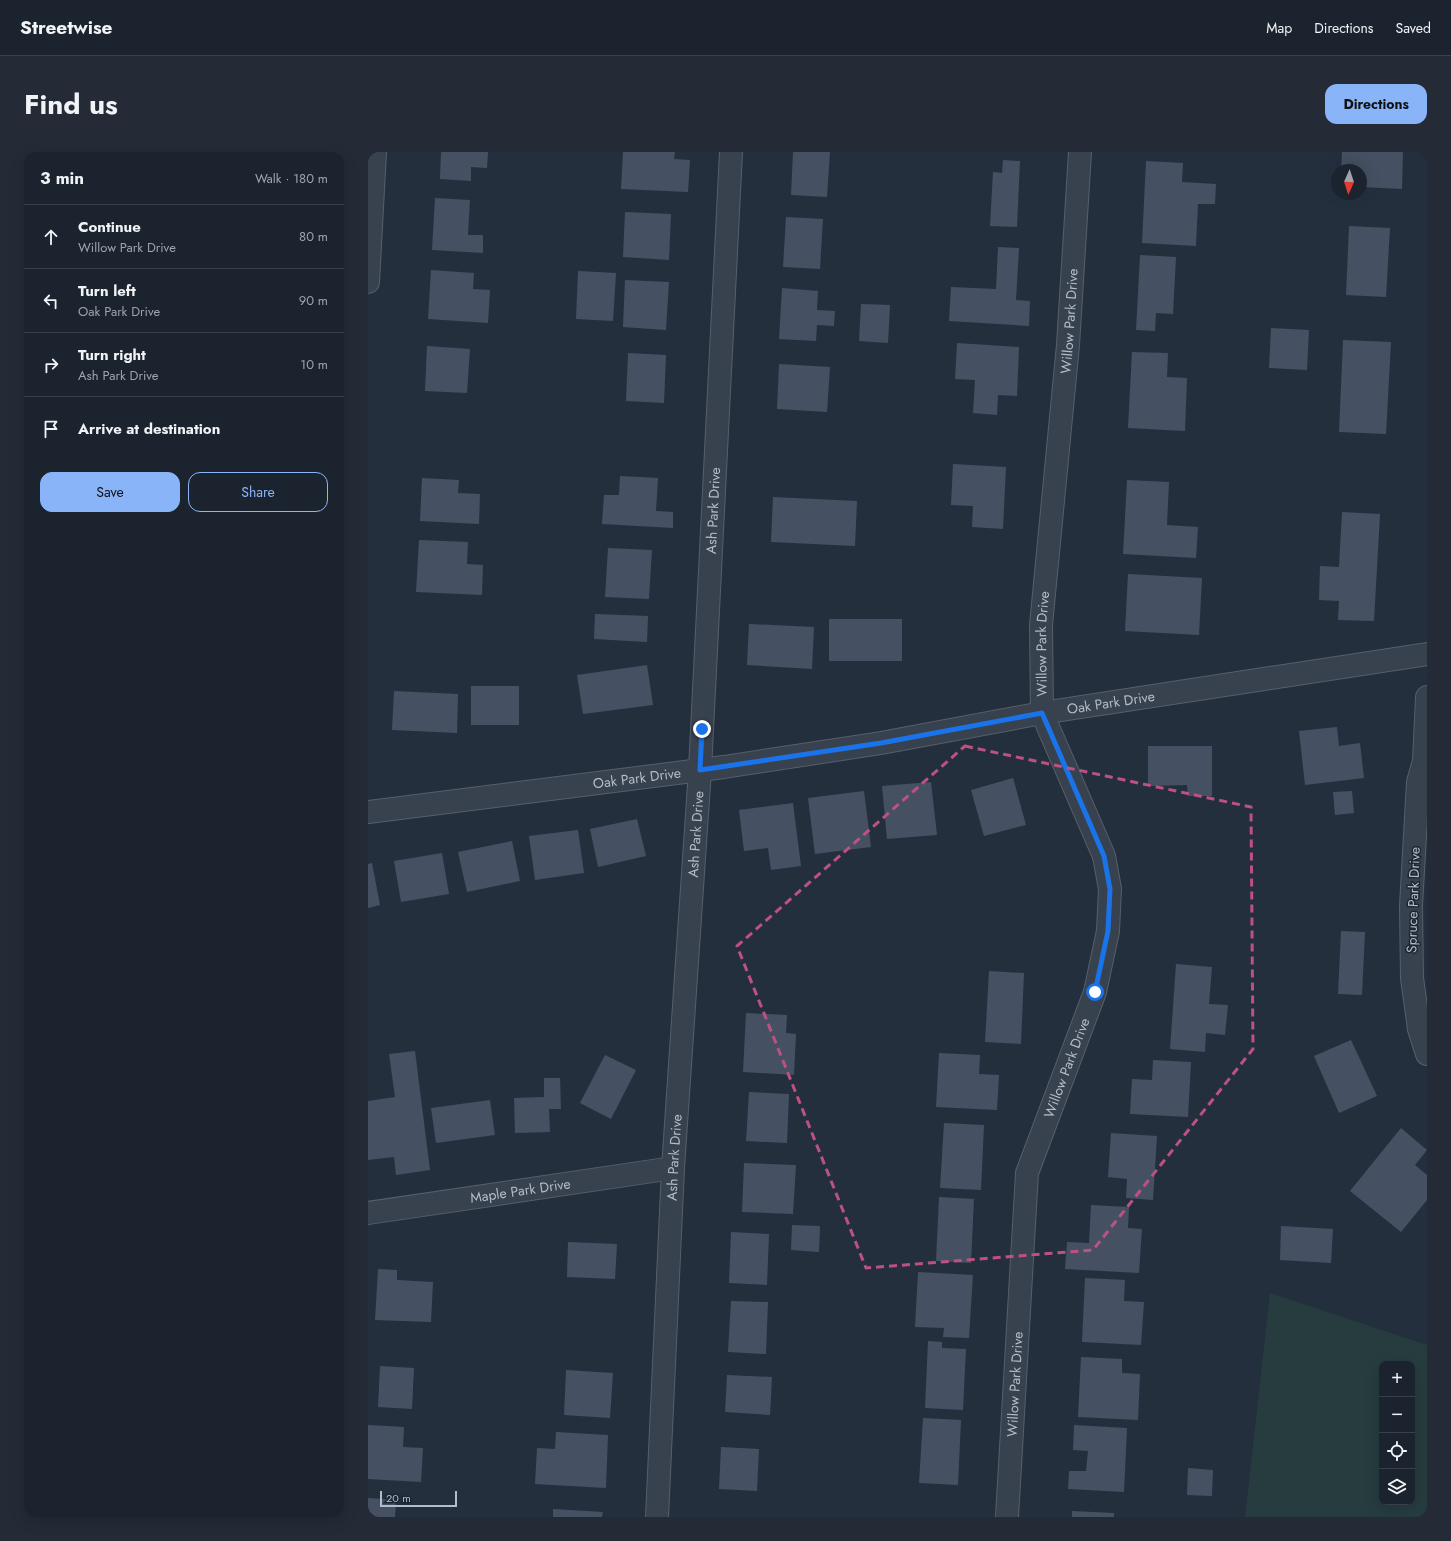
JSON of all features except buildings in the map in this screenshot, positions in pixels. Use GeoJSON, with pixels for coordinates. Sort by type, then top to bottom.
{"type":"FeatureCollection","features":[{"type":"Feature","properties":{"kind":"street"},"geometry":{"type":"LineString","coordinates":[[368,282],[375,152]]}},
{"type":"Feature","properties":{"kind":"street","name":"Ash Park Drive"},"geometry":{"type":"LineString","coordinates":[[657,1517],[673,1168],[700,770],[731,152]]}},
{"type":"Feature","properties":{"kind":"street","name":"Willow Park Drive"},"geometry":{"type":"LineString","coordinates":[[1007,1517],[1026,1173],[1095,992],[1108,931],[1110,896],[1104,856],[1042,713],[1041,625],[1068,345],[1080,152]]}},
{"type":"Feature","properties":{"kind":"street","name":"Oak Park Drive"},"geometry":{"type":"LineString","coordinates":[[368,812],[700,770],[881,743],[1042,713],[1427,654]]}},
{"type":"Feature","properties":{"kind":"street","name":"Spruce Park Drive"},"geometry":{"type":"LineString","coordinates":[[1427,697],[1424,760],[1418,782],[1411,906],[1412,978],[1418,1029],[1427,1054]]}},
{"type":"Feature","properties":{"kind":"street","name":"Maple Park Drive"},"geometry":{"type":"LineString","coordinates":[[368,1213],[673,1168]]}},
{"type":"Feature","properties":{"kind":"highlighted area"},"geometry":{"type":"Polygon","coordinates":[[[965,746],[1251,807],[1253,1049],[1093,1250],[866,1268],[737,946],[965,746]]]}},
{"type":"Feature","properties":{"kind":"green space"},"geometry":{"type":"Polygon","coordinates":[[[1270,1293],[1427,1345],[1427,1517],[1245,1517],[1270,1293]]]}},
{"type":"Feature","properties":{"kind":"route"},"geometry":{"type":"LineString","coordinates":[[702,729],[700,770],[881,743],[1042,713],[1104,856],[1110,889],[1108,931],[1095,992]]}}]}
